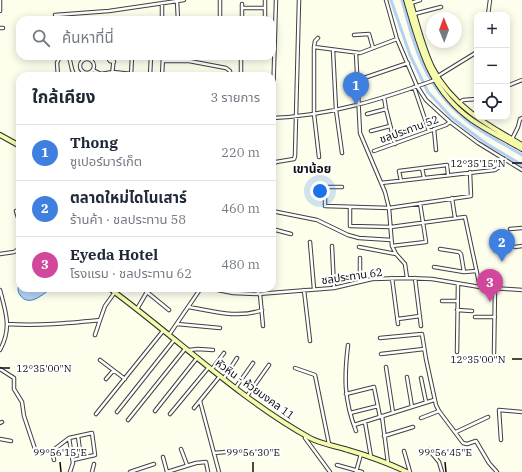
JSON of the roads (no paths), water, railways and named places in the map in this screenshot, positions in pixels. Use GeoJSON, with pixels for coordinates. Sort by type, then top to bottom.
{"type":"FeatureCollection","features":[{"type":"Feature","properties":{"kind":"street"},"geometry":{"type":"LineString","coordinates":[[0,0],[0,11]]}},
{"type":"Feature","properties":{"kind":"street"},"geometry":{"type":"LineString","coordinates":[[55,15],[109,11],[184,0]]}},
{"type":"Feature","properties":{"kind":"street"},"geometry":{"type":"LineString","coordinates":[[220,0],[220,16]]}},
{"type":"Feature","properties":{"kind":"street"},"geometry":{"type":"LineString","coordinates":[[265,0],[265,16]]}},
{"type":"Feature","properties":{"kind":"street"},"geometry":{"type":"LineString","coordinates":[[275,16],[276,0]]}},
{"type":"Feature","properties":{"kind":"street"},"geometry":{"type":"LineString","coordinates":[[276,162],[295,158],[299,0]]}},
{"type":"Feature","properties":{"kind":"street"},"geometry":{"type":"LineString","coordinates":[[386,0],[397,39],[408,63],[429,131]]}},
{"type":"Feature","properties":{"kind":"street"},"geometry":{"type":"LineString","coordinates":[[406,0],[421,52],[436,78],[455,105],[471,119],[522,149]]}},
{"type":"Feature","properties":{"kind":"street"},"geometry":{"type":"LineString","coordinates":[[420,0],[411,2],[436,78],[473,116],[522,145]]}},
{"type":"Feature","properties":{"kind":"street"},"geometry":{"type":"LineString","coordinates":[[488,12],[490,0]]}},
{"type":"Feature","properties":{"kind":"street"},"geometry":{"type":"LineString","coordinates":[[178,1],[178,16]]}},
{"type":"Feature","properties":{"kind":"street"},"geometry":{"type":"LineString","coordinates":[[162,3],[162,16]]}},
{"type":"Feature","properties":{"kind":"street"},"geometry":{"type":"LineString","coordinates":[[242,4],[242,16]]}},
{"type":"Feature","properties":{"kind":"street"},"geometry":{"type":"LineString","coordinates":[[414,14],[441,7]]}},
{"type":"Feature","properties":{"kind":"street"},"geometry":{"type":"LineString","coordinates":[[242,8],[265,8]]}},
{"type":"Feature","properties":{"kind":"street"},"geometry":{"type":"LineString","coordinates":[[354,35],[369,34],[373,48]]}},
{"type":"Feature","properties":{"kind":"street"},"geometry":{"type":"LineString","coordinates":[[318,38],[315,41],[314,47],[314,114],[319,158]]}},
{"type":"Feature","properties":{"kind":"street"},"geometry":{"type":"LineString","coordinates":[[314,47],[360,53],[397,39]]}},
{"type":"Feature","properties":{"kind":"street"},"geometry":{"type":"LineString","coordinates":[[333,50],[336,110],[342,153]]}},
{"type":"Feature","properties":{"kind":"street"},"geometry":{"type":"LineString","coordinates":[[356,53],[360,133],[381,183],[389,208],[392,246],[396,254],[405,264],[406,278]]}},
{"type":"Feature","properties":{"kind":"street"},"geometry":{"type":"LineString","coordinates":[[276,118],[295,117],[359,105],[416,87],[436,78],[474,54]]}},
{"type":"Feature","properties":{"kind":"street"},"geometry":{"type":"LineString","coordinates":[[58,60],[58,72]]}},
{"type":"Feature","properties":{"kind":"street"},"geometry":{"type":"LineString","coordinates":[[70,60],[72,72]]}},
{"type":"Feature","properties":{"kind":"street"},"geometry":{"type":"LineString","coordinates":[[83,72],[80,69],[81,62],[84,60]]}},
{"type":"Feature","properties":{"kind":"street"},"geometry":{"type":"LineString","coordinates":[[90,72],[93,70],[94,64],[91,60]]}},
{"type":"Feature","properties":{"kind":"street"},"geometry":{"type":"LineString","coordinates":[[109,60],[114,62],[113,72]]}},
{"type":"Feature","properties":{"kind":"street"},"geometry":{"type":"LineString","coordinates":[[131,72],[132,60]]}},
{"type":"Feature","properties":{"kind":"street"},"geometry":{"type":"LineString","coordinates":[[150,72],[151,60]]}},
{"type":"Feature","properties":{"kind":"street"},"geometry":{"type":"LineString","coordinates":[[162,72],[163,60],[190,61],[213,65],[228,69],[230,72]]}},
{"type":"Feature","properties":{"kind":"street"},"geometry":{"type":"LineString","coordinates":[[241,60],[241,72]]}},
{"type":"Feature","properties":{"kind":"street"},"geometry":{"type":"LineString","coordinates":[[274,60],[274,72]]}},
{"type":"Feature","properties":{"kind":"street"},"geometry":{"type":"LineString","coordinates":[[358,80],[408,63]]}},
{"type":"Feature","properties":{"kind":"street"},"geometry":{"type":"LineString","coordinates":[[510,85],[522,80]]}},
{"type":"Feature","properties":{"kind":"street"},"geometry":{"type":"LineString","coordinates":[[416,87],[426,100],[450,122],[478,143],[522,170]]}},
{"type":"Feature","properties":{"kind":"street"},"geometry":{"type":"LineString","coordinates":[[384,97],[395,144]]}},
{"type":"Feature","properties":{"kind":"street"},"geometry":{"type":"LineString","coordinates":[[459,103],[463,100],[474,99]]}},
{"type":"Feature","properties":{"kind":"street"},"geometry":{"type":"LineString","coordinates":[[367,114],[386,109]]}},
{"type":"Feature","properties":{"kind":"street"},"geometry":{"type":"LineString","coordinates":[[512,139],[520,119],[522,118]]}},
{"type":"Feature","properties":{"kind":"street","name":"ชลประทาน 52"},"geometry":{"type":"LineString","coordinates":[[374,151],[450,122]]}},
{"type":"Feature","properties":{"kind":"street"},"geometry":{"type":"LineString","coordinates":[[372,131],[390,126]]}},
{"type":"Feature","properties":{"kind":"street"},"geometry":{"type":"LineString","coordinates":[[434,129],[436,150]]}},
{"type":"Feature","properties":{"kind":"street"},"geometry":{"type":"LineString","coordinates":[[0,135],[16,144]]}},
{"type":"Feature","properties":{"kind":"street"},"geometry":{"type":"LineString","coordinates":[[381,183],[496,169],[503,158]]}},
{"type":"Feature","properties":{"kind":"street"},"geometry":{"type":"LineString","coordinates":[[401,181],[399,171],[422,168],[447,165],[448,175]]}},
{"type":"Feature","properties":{"kind":"street"},"geometry":{"type":"LineString","coordinates":[[422,168],[424,178]]}},
{"type":"Feature","properties":{"kind":"street"},"geometry":{"type":"LineString","coordinates":[[342,187],[324,187],[325,206],[389,208],[471,196],[470,172]]}},
{"type":"Feature","properties":{"kind":"street"},"geometry":{"type":"LineString","coordinates":[[452,198],[455,218]]}},
{"type":"Feature","properties":{"kind":"street"},"geometry":{"type":"LineString","coordinates":[[392,246],[426,242],[420,203]]}},
{"type":"Feature","properties":{"kind":"street"},"geometry":{"type":"LineString","coordinates":[[350,207],[350,226],[391,227],[465,217],[480,287]]}},
{"type":"Feature","properties":{"kind":"street"},"geometry":{"type":"LineString","coordinates":[[276,212],[317,220],[348,235],[359,238],[391,240]]}},
{"type":"Feature","properties":{"kind":"street"},"geometry":{"type":"LineString","coordinates":[[510,229],[522,228]]}},
{"type":"Feature","properties":{"kind":"street"},"geometry":{"type":"LineString","coordinates":[[276,230],[291,234]]}},
{"type":"Feature","properties":{"kind":"street"},"geometry":{"type":"LineString","coordinates":[[310,242],[314,289]]}},
{"type":"Feature","properties":{"kind":"street"},"geometry":{"type":"LineString","coordinates":[[332,246],[334,288]]}},
{"type":"Feature","properties":{"kind":"street"},"geometry":{"type":"LineString","coordinates":[[515,247],[522,246]]}},
{"type":"Feature","properties":{"kind":"street"},"geometry":{"type":"LineString","coordinates":[[358,247],[396,254]]}},
{"type":"Feature","properties":{"kind":"street"},"geometry":{"type":"LineString","coordinates":[[440,249],[459,252],[461,254],[464,272]]}},
{"type":"Feature","properties":{"kind":"street"},"geometry":{"type":"LineString","coordinates":[[0,254],[16,251]]}},
{"type":"Feature","properties":{"kind":"street"},"geometry":{"type":"LineString","coordinates":[[360,258],[360,281]]}},
{"type":"Feature","properties":{"kind":"street"},"geometry":{"type":"LineString","coordinates":[[434,267],[464,272],[476,271]]}},
{"type":"Feature","properties":{"kind":"street"},"geometry":{"type":"LineString","coordinates":[[392,278],[398,324]]}},
{"type":"Feature","properties":{"kind":"street","name":"ชลประทาน 62"},"geometry":{"type":"LineString","coordinates":[[233,292],[259,294],[334,288],[360,281],[392,278],[432,279],[480,287],[522,290]]}},
{"type":"Feature","properties":{"kind":"street"},"geometry":{"type":"LineString","coordinates":[[415,278],[421,326]]}},
{"type":"Feature","properties":{"kind":"street"},"geometry":{"type":"LineString","coordinates":[[457,352],[458,284]]}},
{"type":"Feature","properties":{"kind":"street"},"geometry":{"type":"LineString","coordinates":[[494,353],[495,288]]}},
{"type":"Feature","properties":{"kind":"street"},"geometry":{"type":"LineString","coordinates":[[0,290],[8,324],[6,338],[0,350]]}},
{"type":"Feature","properties":{"kind":"street"},"geometry":{"type":"LineString","coordinates":[[304,290],[310,341]]}},
{"type":"Feature","properties":{"kind":"street"},"geometry":{"type":"LineString","coordinates":[[95,336],[105,306],[115,292]]}},
{"type":"Feature","properties":{"kind":"street","name":"หัวหิน - ห้วยมงคล 11"},"geometry":{"type":"LineString","coordinates":[[115,292],[247,396],[306,435],[317,441],[371,457],[409,472]]}},
{"type":"Feature","properties":{"kind":"street"},"geometry":{"type":"LineString","coordinates":[[137,309],[147,292],[169,310]]}},
{"type":"Feature","properties":{"kind":"street"},"geometry":{"type":"LineString","coordinates":[[169,335],[198,292]]}},
{"type":"Feature","properties":{"kind":"street"},"geometry":{"type":"LineString","coordinates":[[259,294],[263,326]]}},
{"type":"Feature","properties":{"kind":"street"},"geometry":{"type":"LineString","coordinates":[[442,301],[458,301]]}},
{"type":"Feature","properties":{"kind":"street"},"geometry":{"type":"LineString","coordinates":[[189,307],[234,314],[252,314],[262,310]]}},
{"type":"Feature","properties":{"kind":"street"},"geometry":{"type":"LineString","coordinates":[[458,310],[472,311]]}},
{"type":"Feature","properties":{"kind":"street"},"geometry":{"type":"LineString","coordinates":[[398,319],[420,316]]}},
{"type":"Feature","properties":{"kind":"street"},"geometry":{"type":"LineString","coordinates":[[475,317],[495,317]]}},
{"type":"Feature","properties":{"kind":"street"},"geometry":{"type":"LineString","coordinates":[[8,324],[53,324],[100,320]]}},
{"type":"Feature","properties":{"kind":"street"},"geometry":{"type":"LineString","coordinates":[[177,324],[220,328]]}},
{"type":"Feature","properties":{"kind":"street"},"geometry":{"type":"LineString","coordinates":[[96,414],[164,330]]}},
{"type":"Feature","properties":{"kind":"street"},"geometry":{"type":"LineString","coordinates":[[380,338],[422,334],[434,400],[439,411],[463,443],[467,444],[476,440],[489,463],[497,472]]}},
{"type":"Feature","properties":{"kind":"street"},"geometry":{"type":"LineString","coordinates":[[117,412],[175,339]]}},
{"type":"Feature","properties":{"kind":"street"},"geometry":{"type":"LineString","coordinates":[[348,345],[345,374],[346,394],[356,431]]}},
{"type":"Feature","properties":{"kind":"street"},"geometry":{"type":"LineString","coordinates":[[128,420],[187,349],[198,348],[213,350]]}},
{"type":"Feature","properties":{"kind":"street"},"geometry":{"type":"LineString","coordinates":[[381,354],[424,349]]}},
{"type":"Feature","properties":{"kind":"street"},"geometry":{"type":"LineString","coordinates":[[170,414],[224,353]]}},
{"type":"Feature","properties":{"kind":"street"},"geometry":{"type":"LineString","coordinates":[[155,411],[197,358]]}},
{"type":"Feature","properties":{"kind":"street"},"geometry":{"type":"LineString","coordinates":[[194,408],[237,358]]}},
{"type":"Feature","properties":{"kind":"street"},"geometry":{"type":"LineString","coordinates":[[100,360],[125,379]]}},
{"type":"Feature","properties":{"kind":"street"},"geometry":{"type":"LineString","coordinates":[[236,387],[253,363]]}},
{"type":"Feature","properties":{"kind":"street"},"geometry":{"type":"LineString","coordinates":[[247,396],[269,365]]}},
{"type":"Feature","properties":{"kind":"street"},"geometry":{"type":"LineString","coordinates":[[386,367],[393,413]]}},
{"type":"Feature","properties":{"kind":"street"},"geometry":{"type":"LineString","coordinates":[[295,368],[315,376],[329,444]]}},
{"type":"Feature","properties":{"kind":"street"},"geometry":{"type":"LineString","coordinates":[[0,369],[14,378],[14,389],[22,402],[24,416],[35,449]]}},
{"type":"Feature","properties":{"kind":"street"},"geometry":{"type":"LineString","coordinates":[[106,379],[113,371]]}},
{"type":"Feature","properties":{"kind":"street"},"geometry":{"type":"LineString","coordinates":[[407,377],[412,407]]}},
{"type":"Feature","properties":{"kind":"street"},"geometry":{"type":"LineString","coordinates":[[421,378],[426,402]]}},
{"type":"Feature","properties":{"kind":"street"},"geometry":{"type":"LineString","coordinates":[[346,394],[374,387],[381,416],[388,463]]}},
{"type":"Feature","properties":{"kind":"street"},"geometry":{"type":"LineString","coordinates":[[354,425],[434,400]]}},
{"type":"Feature","properties":{"kind":"street"},"geometry":{"type":"LineString","coordinates":[[200,401],[219,472]]}},
{"type":"Feature","properties":{"kind":"street"},"geometry":{"type":"LineString","coordinates":[[350,413],[378,406]]}},
{"type":"Feature","properties":{"kind":"street"},"geometry":{"type":"LineString","coordinates":[[501,440],[499,410],[522,412]]}},
{"type":"Feature","properties":{"kind":"street"},"geometry":{"type":"LineString","coordinates":[[421,418],[439,411]]}},
{"type":"Feature","properties":{"kind":"street"},"geometry":{"type":"LineString","coordinates":[[456,432],[488,417]]}},
{"type":"Feature","properties":{"kind":"street"},"geometry":{"type":"LineString","coordinates":[[365,422],[371,457]]}},
{"type":"Feature","properties":{"kind":"street"},"geometry":{"type":"LineString","coordinates":[[384,436],[413,426]]}},
{"type":"Feature","properties":{"kind":"street"},"geometry":{"type":"LineString","coordinates":[[54,460],[52,451],[69,438],[92,433],[95,456],[73,461]]}},
{"type":"Feature","properties":{"kind":"street"},"geometry":{"type":"LineString","coordinates":[[306,435],[305,438],[330,472]]}},
{"type":"Feature","properties":{"kind":"street"},"geometry":{"type":"LineString","coordinates":[[78,436],[81,458]]}},
{"type":"Feature","properties":{"kind":"street"},"geometry":{"type":"LineString","coordinates":[[69,438],[73,461],[70,472]]}},
{"type":"Feature","properties":{"kind":"street"},"geometry":{"type":"LineString","coordinates":[[0,439],[11,441]]}},
{"type":"Feature","properties":{"kind":"street"},"geometry":{"type":"LineString","coordinates":[[181,449],[187,466]]}},
{"type":"Feature","properties":{"kind":"street"},"geometry":{"type":"LineString","coordinates":[[429,450],[439,462],[442,472]]}},
{"type":"Feature","properties":{"kind":"street"},"geometry":{"type":"LineString","coordinates":[[214,453],[237,451]]}},
{"type":"Feature","properties":{"kind":"street"},"geometry":{"type":"LineString","coordinates":[[404,451],[409,472]]}},
{"type":"Feature","properties":{"kind":"street"},"geometry":{"type":"LineString","coordinates":[[356,471],[361,454]]}},
{"type":"Feature","properties":{"kind":"street"},"geometry":{"type":"LineString","coordinates":[[163,457],[167,472],[206,462],[208,472]]}},
{"type":"Feature","properties":{"kind":"street"},"geometry":{"type":"LineString","coordinates":[[92,472],[94,464]]}},
{"type":"Feature","properties":{"kind":"street"},"geometry":{"type":"LineString","coordinates":[[130,472],[154,464]]}},
{"type":"Feature","properties":{"kind":"street"},"geometry":{"type":"LineString","coordinates":[[337,465],[362,472]]}},
{"type":"Feature","properties":{"kind":"water"},"geometry":{"type":"Polygon","coordinates":[[[46,292],[32,300],[24,299],[19,293],[46,292]]]}},
{"type":"Feature","properties":{"kind":"waterway"},"geometry":{"type":"LineString","coordinates":[[391,0],[410,55],[428,92],[451,117],[487,144],[522,165]]}},
{"type":"Feature","properties":{"kind":"waterway"},"geometry":{"type":"LineString","coordinates":[[402,0],[423,65],[430,79],[440,93],[451,106],[471,124],[522,155]]}},
{"type":"Feature","properties":{"kind":"place","name":"Thong"},"geometry":{"type":"Point","coordinates":[356,105]}},
{"type":"Feature","properties":{"kind":"place","name":"ตลาดใหม่ไดโนเสาร์"},"geometry":{"type":"Point","coordinates":[502,262]}},
{"type":"Feature","properties":{"kind":"place","name":"Eyeda Hotel"},"geometry":{"type":"Point","coordinates":[490,302]}},
{"type":"Feature","properties":{"kind":"district","name":"เขาน้อย"},"geometry":{"type":"Point","coordinates":[312,168]}}]}
